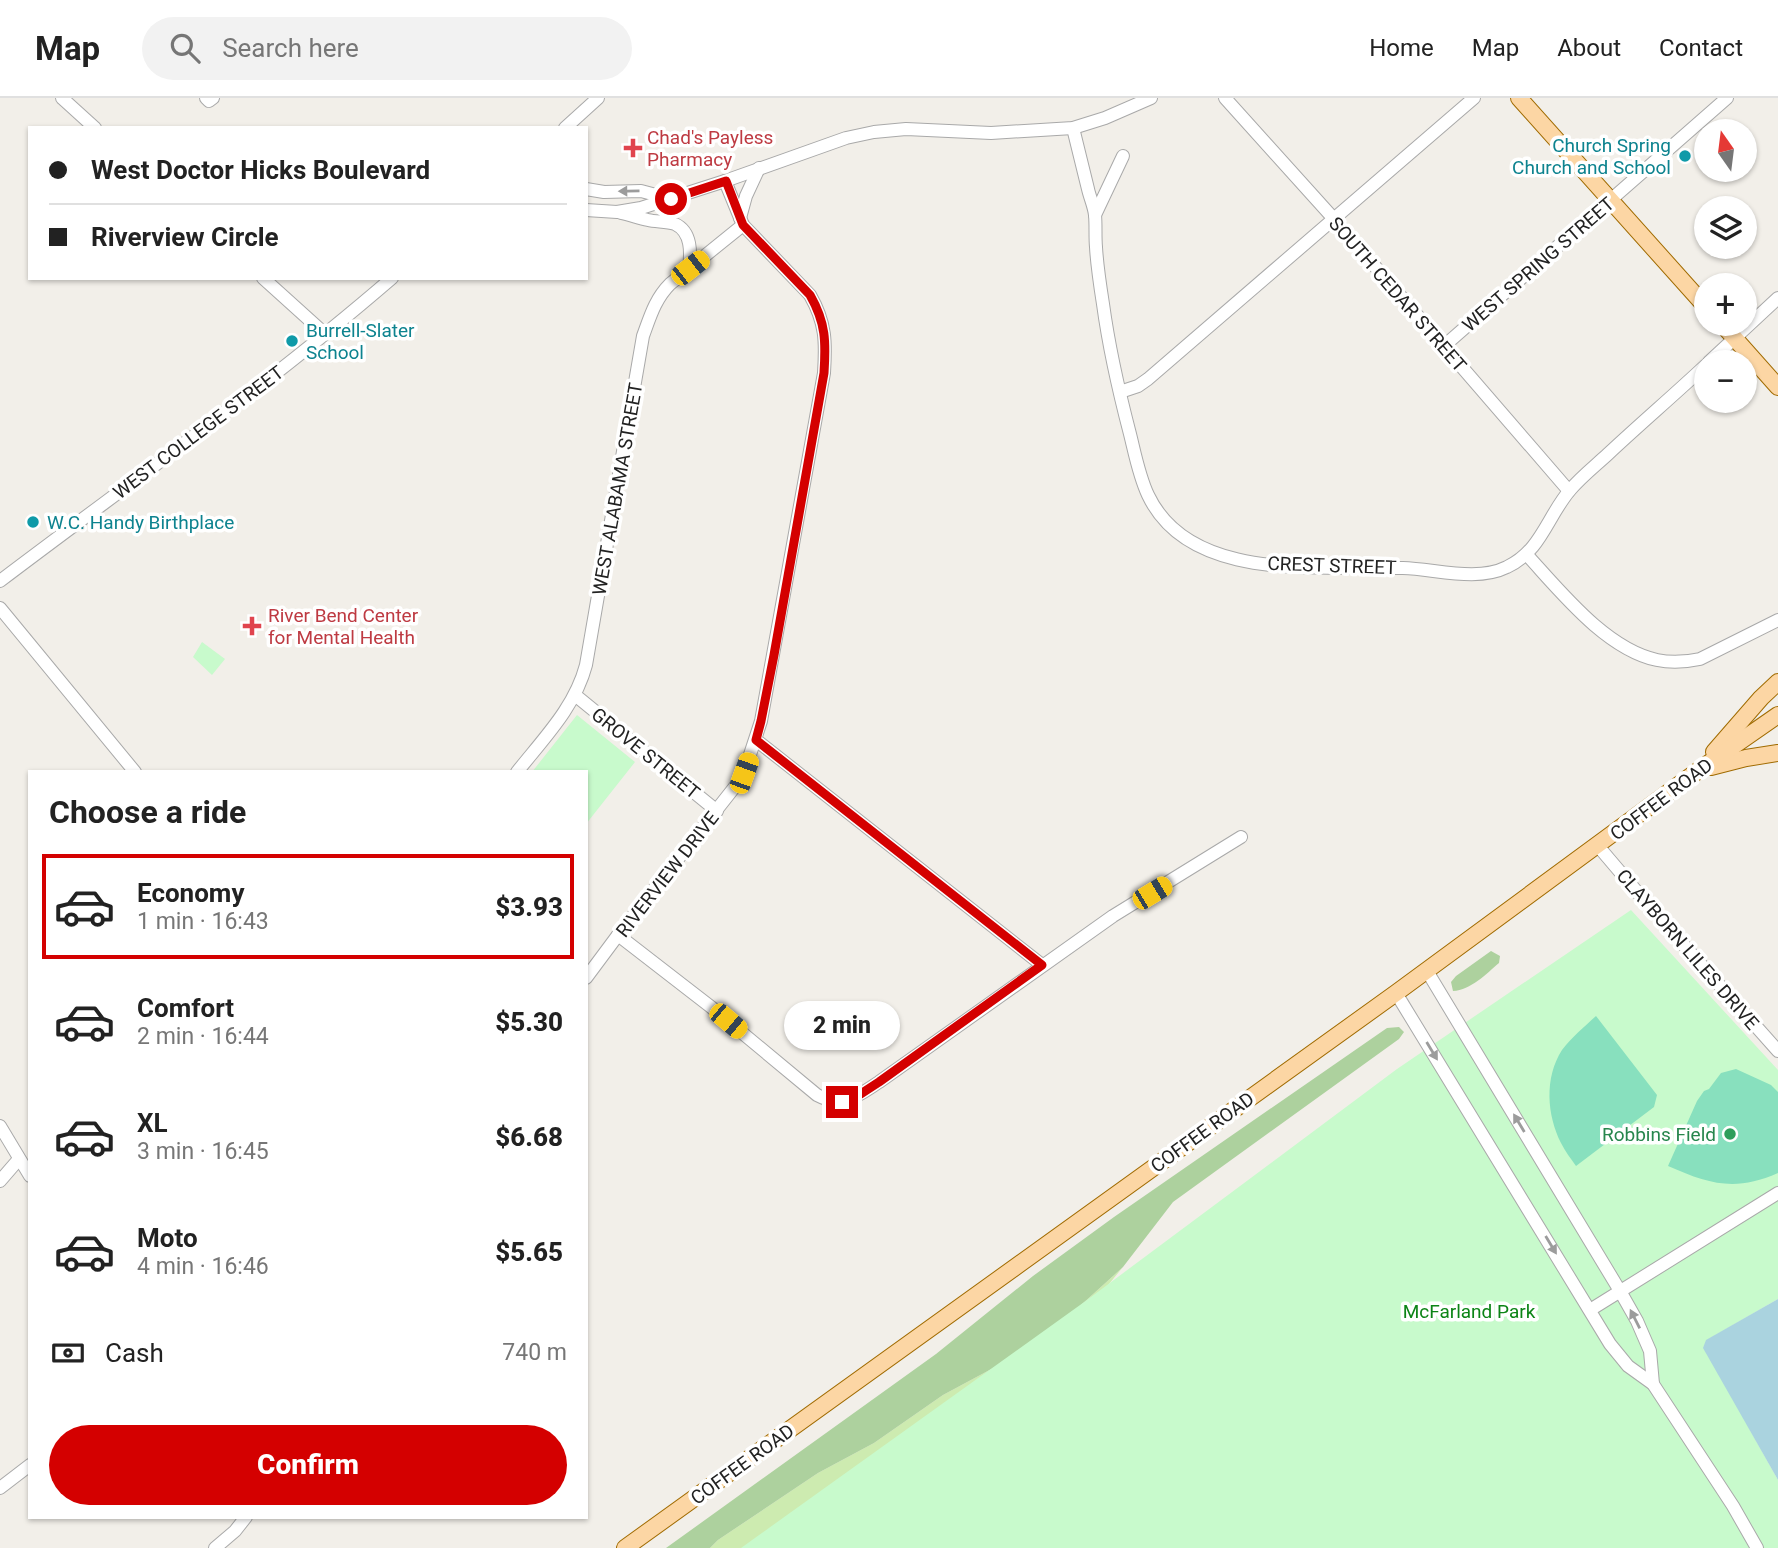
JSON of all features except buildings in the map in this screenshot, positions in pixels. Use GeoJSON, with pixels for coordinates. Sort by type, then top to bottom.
{"type":"FeatureCollection","features":[{"type":"Feature","properties":{"kind":"main road"},"geometry":{"type":"LineString","coordinates":[[1519,98],[1694,293]]}},
{"type":"Feature","properties":{"kind":"main road"},"geometry":{"type":"LineString","coordinates":[[1732,336],[1778,387]]}},
{"type":"Feature","properties":{"kind":"main road"},"geometry":{"type":"LineString","coordinates":[[1699,770],[1778,682]]}},
{"type":"Feature","properties":{"kind":"main road","name":"COFFEE ROAD"},"geometry":{"type":"LineString","coordinates":[[625,1548],[1778,715]]}},
{"type":"Feature","properties":{"kind":"main road"},"geometry":{"type":"LineString","coordinates":[[1699,770],[1778,753]]}},
{"type":"Feature","properties":{"kind":"street"},"geometry":{"type":"LineString","coordinates":[[62,98],[93,126]]}},
{"type":"Feature","properties":{"kind":"street"},"geometry":{"type":"LineString","coordinates":[[567,126],[598,98]]}},
{"type":"Feature","properties":{"kind":"street"},"geometry":{"type":"LineString","coordinates":[[617,212],[671,199],[846,138],[874,132],[936,129],[991,133],[1073,128],[1105,118],[1151,98]]}},
{"type":"Feature","properties":{"kind":"street","name":"SOUTH CEDAR STREET"},"geometry":{"type":"LineString","coordinates":[[1226,98],[1569,491]]}},
{"type":"Feature","properties":{"kind":"street"},"geometry":{"type":"LineString","coordinates":[[1120,392],[1138,386],[1148,379],[1474,98]]}},
{"type":"Feature","properties":{"kind":"street","name":"WEST SPRING STREET"},"geometry":{"type":"LineString","coordinates":[[1444,346],[1727,98]]}},
{"type":"Feature","properties":{"kind":"street","name":"CREST STREET"},"geometry":{"type":"LineString","coordinates":[[1073,128],[1095,215],[1103,304],[1139,470],[1148,496],[1174,529],[1209,552],[1263,564],[1426,568],[1466,574],[1493,573],[1527,555]]}},
{"type":"Feature","properties":{"kind":"street"},"geometry":{"type":"LineString","coordinates":[[1095,215],[1123,156]]}},
{"type":"Feature","properties":{"kind":"street"},"geometry":{"type":"LineString","coordinates":[[741,222],[746,196],[760,169]]}},
{"type":"Feature","properties":{"kind":"street","name":"RIVERVIEW DRIVE"},"geometry":{"type":"LineString","coordinates":[[588,975],[744,773],[761,721],[824,373],[825,333],[822,319],[810,295],[741,222],[726,181]]}},
{"type":"Feature","properties":{"kind":"street"},"geometry":{"type":"LineString","coordinates":[[588,189],[604,192],[641,191],[671,199]]}},
{"type":"Feature","properties":{"kind":"street"},"geometry":{"type":"LineString","coordinates":[[588,210],[617,212],[674,224],[683,230],[689,241],[690,268]]}},
{"type":"Feature","properties":{"kind":"street","name":"WEST ALABAMA STREET"},"geometry":{"type":"LineString","coordinates":[[519,770],[567,709],[582,682],[643,337],[653,307],[661,293],[741,222]]}},
{"type":"Feature","properties":{"kind":"street"},"geometry":{"type":"LineString","coordinates":[[265,280],[325,334]]}},
{"type":"Feature","properties":{"kind":"street","name":"WEST COLLEGE STREET"},"geometry":{"type":"LineString","coordinates":[[0,581],[211,424],[390,280]]}},
{"type":"Feature","properties":{"kind":"street"},"geometry":{"type":"LineString","coordinates":[[1723,350],[1778,298]]}},
{"type":"Feature","properties":{"kind":"street"},"geometry":{"type":"LineString","coordinates":[[1694,376],[1569,491],[1527,555],[1576,608],[1613,639],[1631,651],[1658,661],[1700,659],[1778,620]]}},
{"type":"Feature","properties":{"kind":"street"},"geometry":{"type":"LineString","coordinates":[[0,608],[133,770]]}},
{"type":"Feature","properties":{"kind":"street","name":"GROVE STREET"},"geometry":{"type":"LineString","coordinates":[[575,695],[717,811]]}},
{"type":"Feature","properties":{"kind":"street"},"geometry":{"type":"LineString","coordinates":[[756,740],[1042,965]]}},
{"type":"Feature","properties":{"kind":"street"},"geometry":{"type":"LineString","coordinates":[[618,935],[817,1095],[828,1101],[842,1102],[856,1097],[1113,916],[1241,837]]}},
{"type":"Feature","properties":{"kind":"street","name":"CLAYBORN LILES DRIVE"},"geometry":{"type":"LineString","coordinates":[[1598,846],[1778,1051]]}},
{"type":"Feature","properties":{"kind":"street"},"geometry":{"type":"LineString","coordinates":[[1427,971],[1637,1321],[1650,1351],[1653,1384]]}},
{"type":"Feature","properties":{"kind":"street"},"geometry":{"type":"LineString","coordinates":[[1396,993],[1610,1344],[1628,1366],[1653,1384],[1733,1506],[1757,1548]]}},
{"type":"Feature","properties":{"kind":"street"},"geometry":{"type":"LineString","coordinates":[[0,1126],[28,1173]]}},
{"type":"Feature","properties":{"kind":"street"},"geometry":{"type":"LineString","coordinates":[[0,1181],[19,1159]]}},
{"type":"Feature","properties":{"kind":"street"},"geometry":{"type":"LineString","coordinates":[[1590,1310],[1778,1193]]}},
{"type":"Feature","properties":{"kind":"street"},"geometry":{"type":"LineString","coordinates":[[0,1488],[28,1467]]}},
{"type":"Feature","properties":{"kind":"street"},"geometry":{"type":"LineString","coordinates":[[215,1548],[244,1519]]}},
{"type":"Feature","properties":{"kind":"green space"},"geometry":{"type":"Polygon","coordinates":[[[202,642],[225,659],[212,675],[193,657],[202,642]]]}},
{"type":"Feature","properties":{"kind":"green space"},"geometry":{"type":"Polygon","coordinates":[[[577,715],[635,762],[588,821],[588,770],[534,770],[577,715]]]}},
{"type":"Feature","properties":{"kind":"green space","name":"McFarland Park"},"geometry":{"type":"Polygon","coordinates":[[[1631,910],[1778,1070],[1778,1299],[1707,1340],[1750,1430],[1778,1480],[1778,1548],[741,1548],[1087,1300],[1397,1069],[1631,910]]]}},
{"type":"Feature","properties":{"kind":"green space"},"geometry":{"type":"Polygon","coordinates":[[[1491,951],[1500,956],[1499,963],[1472,985],[1453,991],[1451,982],[1456,976],[1491,951]]]}},
{"type":"Feature","properties":{"kind":"green space"},"geometry":{"type":"Polygon","coordinates":[[[1596,1016],[1657,1095],[1654,1107],[1576,1166],[1556,1132],[1550,1109],[1550,1084],[1552,1072],[1562,1050],[1596,1016]]]}},
{"type":"Feature","properties":{"kind":"green space"},"geometry":{"type":"Polygon","coordinates":[[[1399,1027],[1404,1032],[1399,1039],[1173,1202],[1123,1267],[1038,1344],[943,1395],[874,1443],[818,1473],[710,1548],[666,1548],[936,1354],[1033,1276],[1114,1217],[1387,1028],[1399,1027]]]}},
{"type":"Feature","properties":{"kind":"green space","name":"Robbins Field"},"geometry":{"type":"Polygon","coordinates":[[[1736,1069],[1771,1085],[1778,1092],[1778,1173],[1735,1184],[1709,1181],[1668,1166],[1704,1091],[1709,1089],[1721,1073],[1736,1069]]]}},
{"type":"Feature","properties":{"kind":"green space"},"geometry":{"type":"Polygon","coordinates":[[[1123,1267],[1085,1313],[786,1548],[710,1548],[818,1473],[874,1443],[943,1395],[1038,1344],[1123,1267]]]}},
{"type":"Feature","properties":{"kind":"water"},"geometry":{"type":"Polygon","coordinates":[[[1778,1299],[1778,1480],[1703,1348],[1706,1340],[1778,1299]]]}},
{"type":"Feature","properties":{"kind":"place","name":"Chad's Payless Pharmacy"},"geometry":{"type":"Point","coordinates":[633,148]}},
{"type":"Feature","properties":{"kind":"place","name":"Church Spring Church and School"},"geometry":{"type":"Point","coordinates":[1685,156]}},
{"type":"Feature","properties":{"kind":"place","name":"Burrell-Slater School"},"geometry":{"type":"Point","coordinates":[292,341]}},
{"type":"Feature","properties":{"kind":"place","name":"W.C. Handy Birthplace"},"geometry":{"type":"Point","coordinates":[33,522]}},
{"type":"Feature","properties":{"kind":"place","name":"River Bend Center for Mental Health"},"geometry":{"type":"Point","coordinates":[252,626]}},
{"type":"Feature","properties":{"kind":"place","name":"Robbins Field"},"geometry":{"type":"Point","coordinates":[1730,1134]}},
{"type":"Feature","properties":{"kind":"route"},"geometry":{"type":"LineString","coordinates":[[671,199],[726,181],[743,225],[810,295],[822,319],[825,333],[824,373],[774,655],[756,740],[1042,965],[879,1082],[856,1097],[842,1102]]}}]}
